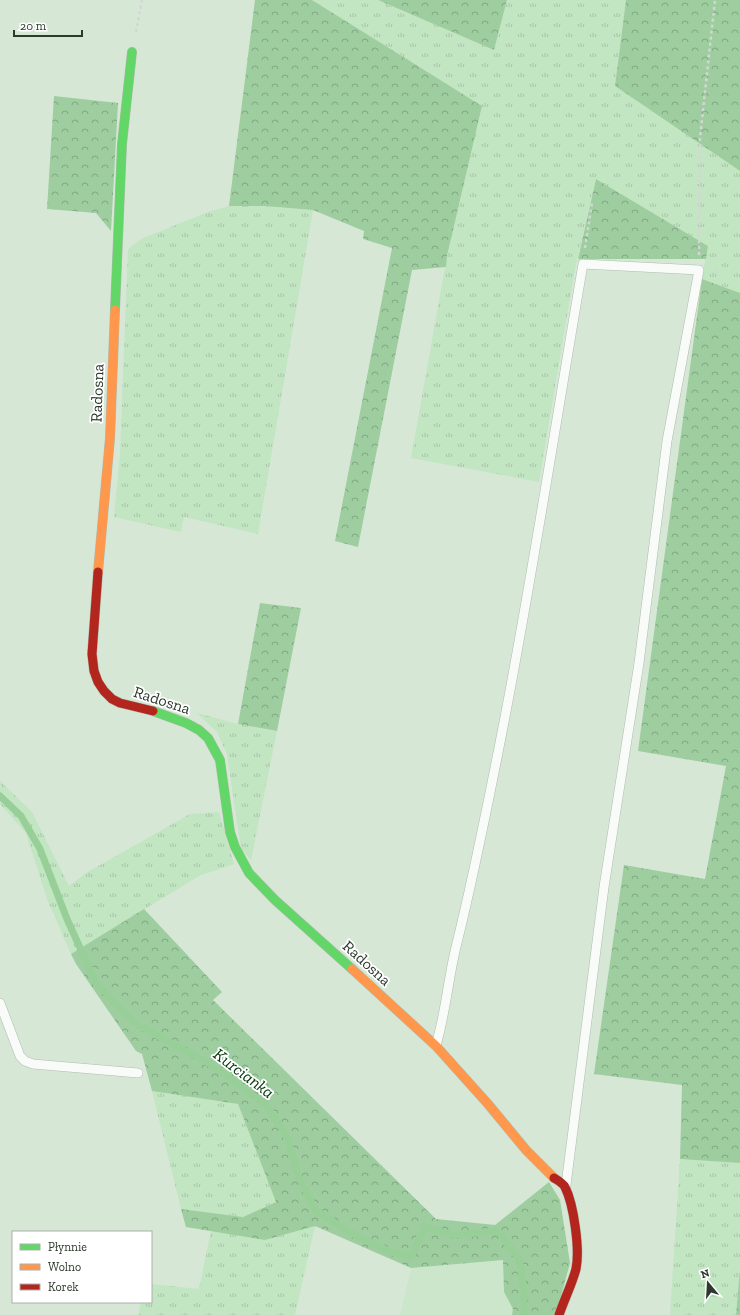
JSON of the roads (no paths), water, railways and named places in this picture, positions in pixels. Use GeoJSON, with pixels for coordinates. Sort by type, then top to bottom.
{"type":"FeatureCollection","features":[{"type":"Feature","properties":{"kind":"street","name":"Radosna"},"geometry":{"type":"LineString","coordinates":[[132,52],[122,144],[110,438],[101,532],[92,658],[94,671],[98,682],[104,692],[112,699],[120,703],[186,722],[208,738],[220,760],[229,827],[235,847],[249,873],[275,900],[436,1046],[488,1104],[526,1150],[550,1175],[565,1186]]}},
{"type":"Feature","properties":{"kind":"street"},"geometry":{"type":"LineString","coordinates":[[559,1315],[576,1268],[577,1254],[576,1233],[572,1210],[565,1186]]}},
{"type":"Feature","properties":{"kind":"lane"},"geometry":{"type":"LineString","coordinates":[[436,1046],[442,1025],[455,950],[488,807],[522,627],[582,264],[699,270],[667,441],[639,663],[604,887],[565,1186]]}},
{"type":"Feature","properties":{"kind":"lane"},"geometry":{"type":"LineString","coordinates":[[0,1003],[20,1056],[25,1061],[33,1064],[138,1073]]}},
{"type":"Feature","properties":{"kind":"waterway","name":"Kurcianka"},"geometry":{"type":"LineString","coordinates":[[0,796],[21,816],[40,849],[67,919],[96,983],[136,1024],[210,1064],[265,1104],[286,1135],[299,1177],[315,1210],[351,1233],[391,1252],[411,1257],[424,1227],[453,1235],[498,1231],[519,1259],[524,1292],[524,1315]]}}]}
